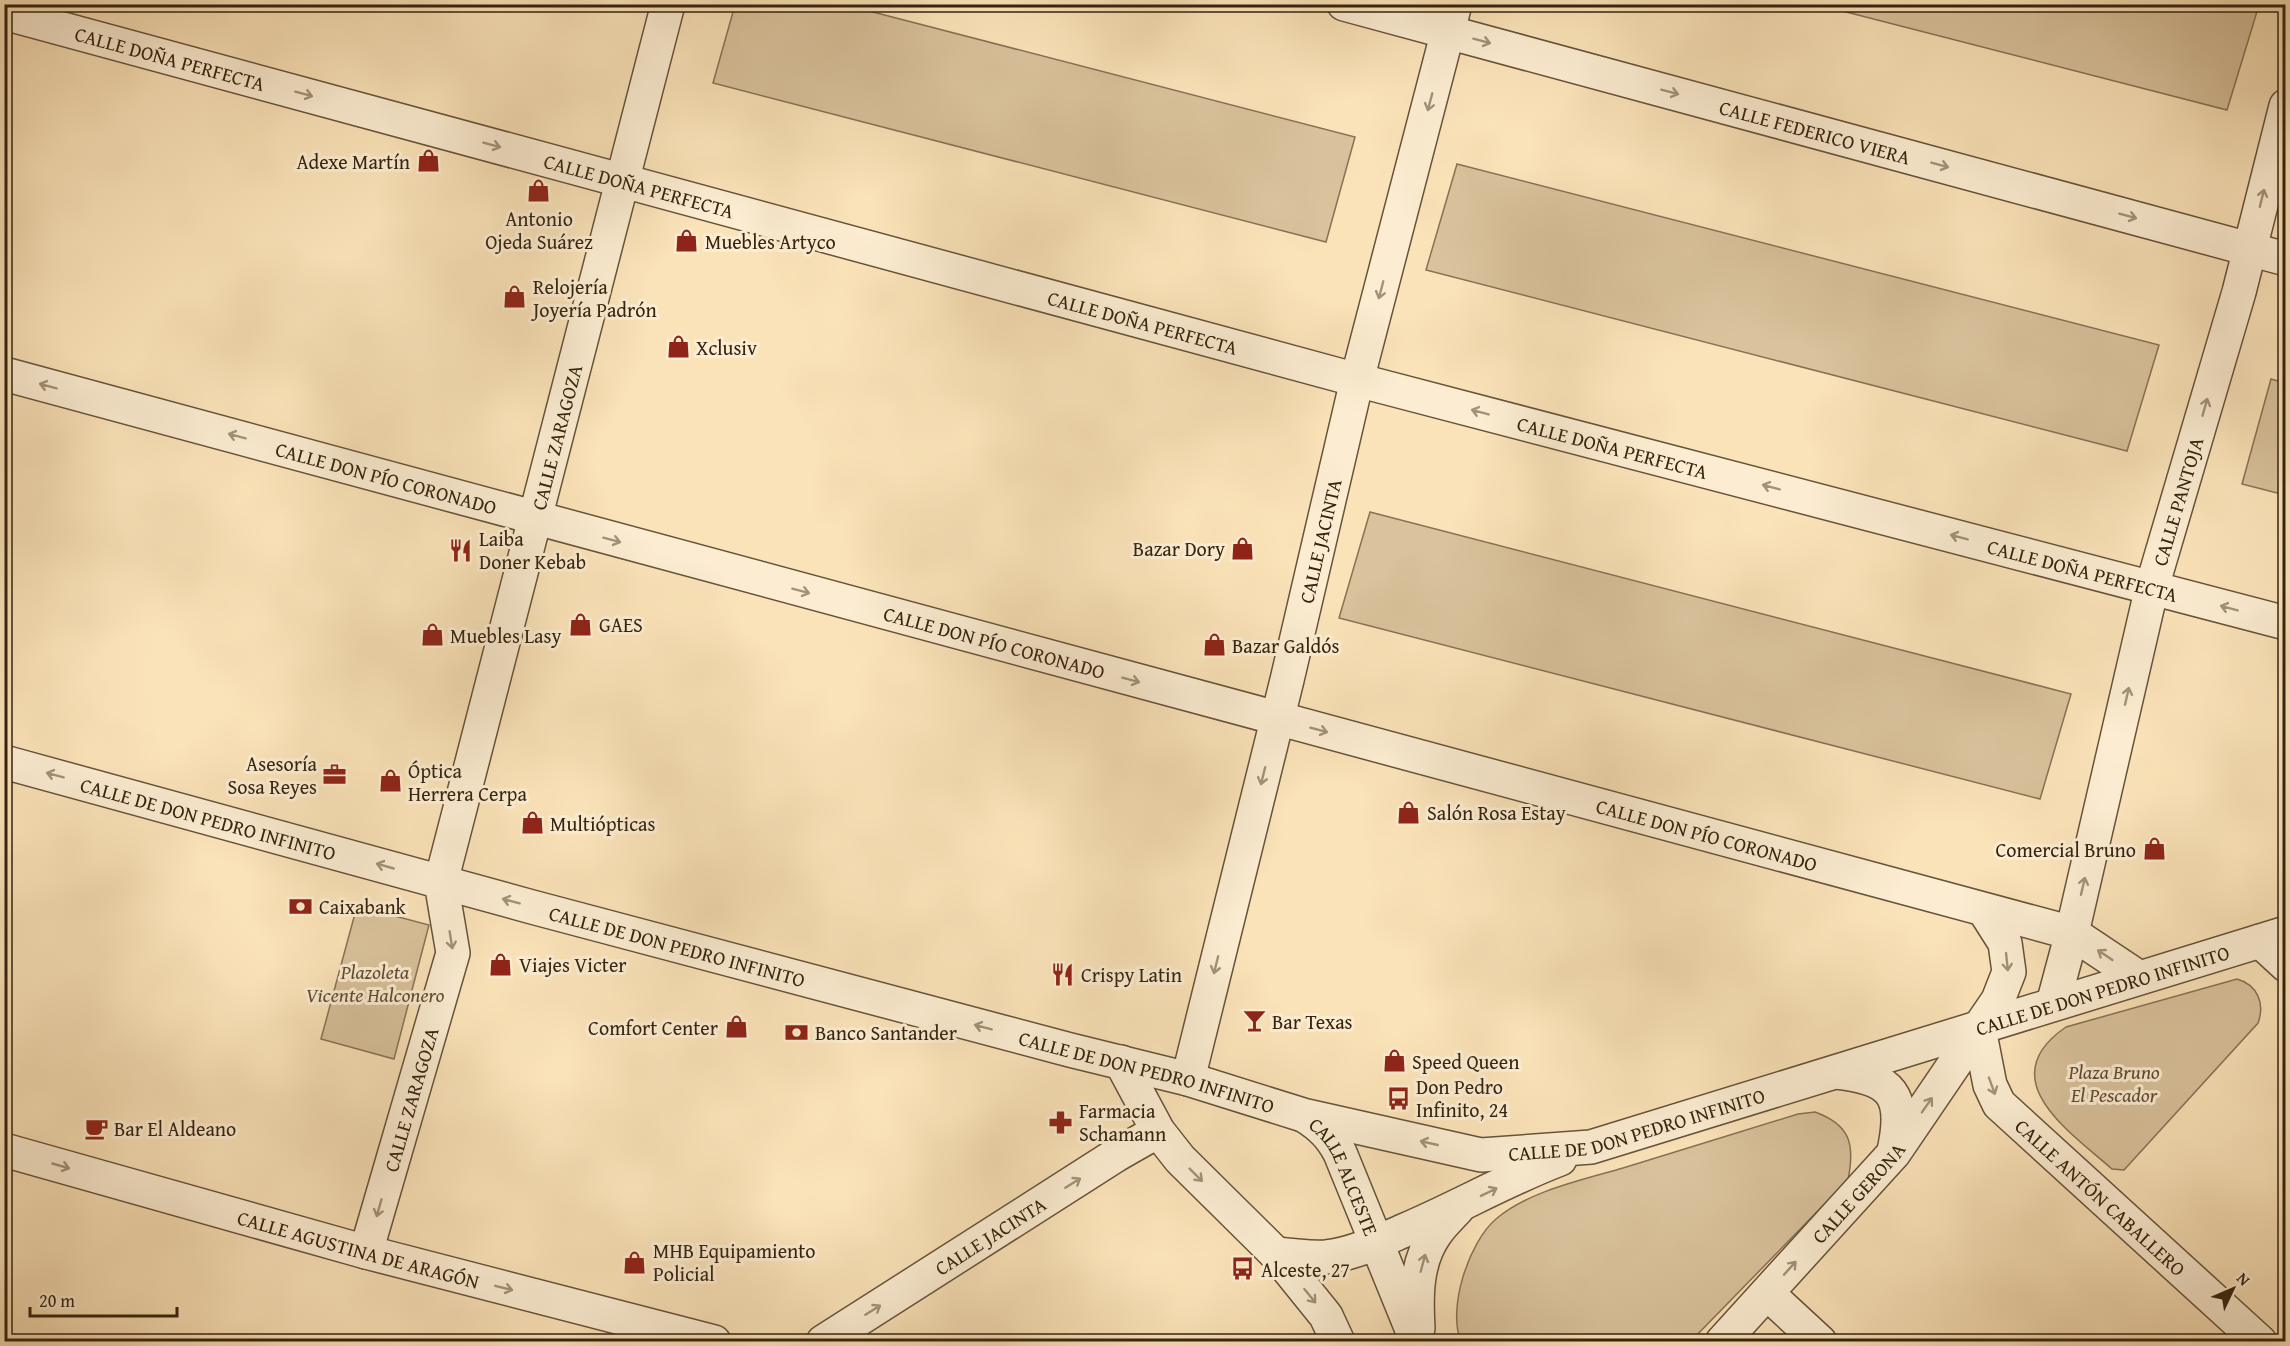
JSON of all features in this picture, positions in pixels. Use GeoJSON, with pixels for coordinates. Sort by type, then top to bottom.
{"type":"FeatureCollection","features":[{"type":"Feature","properties":{"kind":"street","name":"CALLE ZARAGOZA"},"geometry":{"type":"LineString","coordinates":[[366,1252],[453,953],[441,882],[669,4]]}},
{"type":"Feature","properties":{"kind":"street","name":"CALLE FEDERICO VIERA"},"geometry":{"type":"LineString","coordinates":[[1344,4],[1452,18],[2286,259]]}},
{"type":"Feature","properties":{"kind":"street","name":"CALLE DOÑA PERFECTA"},"geometry":{"type":"LineString","coordinates":[[4,13],[1357,380],[2286,623]]}},
{"type":"Feature","properties":{"kind":"street","name":"CALLE JACINTA"},"geometry":{"type":"LineString","coordinates":[[1188,1079],[1277,719],[1357,380],[1452,18]]}},
{"type":"Feature","properties":{"kind":"street","name":"CALLE PANTOJA"},"geometry":{"type":"LineString","coordinates":[[2053,1004],[2072,933],[2152,587],[2239,292],[2286,106]]}},
{"type":"Feature","properties":{"kind":"street","name":"CALLE DON PÍO CORONADO"},"geometry":{"type":"LineString","coordinates":[[4,374],[2072,933],[2138,977]]}},
{"type":"Feature","properties":{"kind":"street","name":"CALLE DE DON PEDRO INFINITO"},"geometry":{"type":"LineString","coordinates":[[4,762],[441,882],[1188,1079],[1303,1115],[1481,1155],[1591,1147],[2273,937]]}},
{"type":"Feature","properties":{"kind":"street"},"geometry":{"type":"LineString","coordinates":[[1979,1029],[1998,1000],[2009,972],[2006,943],[1984,910]]}},
{"type":"Feature","properties":{"kind":"street"},"geometry":{"type":"LineString","coordinates":[[2273,937],[2286,966]]}},
{"type":"Feature","properties":{"kind":"street","name":"CALLE GERONA"},"geometry":{"type":"LineString","coordinates":[[1722,1341],[1894,1153],[1979,1029]]}},
{"type":"Feature","properties":{"kind":"street","name":"CALLE ANTÓN CABALLERO"},"geometry":{"type":"LineString","coordinates":[[1979,1029],[1990,1085],[2000,1104],[2260,1341]]}},
{"type":"Feature","properties":{"kind":"street"},"geometry":{"type":"LineString","coordinates":[[1121,1062],[1158,1131],[1179,1159],[1276,1254],[1326,1316],[1338,1341]]}},
{"type":"Feature","properties":{"kind":"street"},"geometry":{"type":"LineString","coordinates":[[1833,1071],[1861,1074],[1879,1081],[1893,1095],[1899,1112],[1899,1129],[1894,1153]]}},
{"type":"Feature","properties":{"kind":"street","name":"CALLE ALCESTE"},"geometry":{"type":"LineString","coordinates":[[1303,1115],[1320,1126],[1334,1141],[1418,1341]]}},
{"type":"Feature","properties":{"kind":"street","name":"CALLE JACINTA"},"geometry":{"type":"LineString","coordinates":[[823,1341],[1116,1155],[1158,1131]]}},
{"type":"Feature","properties":{"kind":"street","name":"CALLE ALCESTE"},"geometry":{"type":"LineString","coordinates":[[1276,1254],[1326,1257],[1376,1243],[1460,1206],[1537,1168],[1591,1147]]}},
{"type":"Feature","properties":{"kind":"street","name":"CALLE AGUSTINA DE ARAGÓN"},"geometry":{"type":"LineString","coordinates":[[4,1150],[366,1252],[714,1341]]}},
{"type":"Feature","properties":{"kind":"street","name":"CALLE ALCESTE"},"geometry":{"type":"LineString","coordinates":[[1418,1341],[1416,1293],[1424,1256],[1436,1233],[1460,1206]]}},
{"type":"Feature","properties":{"kind":"street"},"geometry":{"type":"LineString","coordinates":[[1767,1293],[1820,1341]]}},
{"type":"Feature","properties":{"kind":"green space"},"geometry":{"type":"Polygon","coordinates":[[[2259,4],[2227,110],[1819,5],[2259,4]]]}},
{"type":"Feature","properties":{"kind":"green space"},"geometry":{"type":"Polygon","coordinates":[[[735,5],[846,5],[1355,137],[1326,242],[713,83],[735,5]]]}},
{"type":"Feature","properties":{"kind":"green space"},"geometry":{"type":"Polygon","coordinates":[[[1457,164],[2159,345],[2127,451],[1426,270],[1457,164]]]}},
{"type":"Feature","properties":{"kind":"green space"},"geometry":{"type":"Polygon","coordinates":[[[2271,379],[2285,383],[2285,495],[2242,484],[2271,379]]]}},
{"type":"Feature","properties":{"kind":"green space"},"geometry":{"type":"Polygon","coordinates":[[[1370,512],[2071,694],[2040,799],[1339,618],[1370,512]]]}},
{"type":"Feature","properties":{"kind":"green space","name":"Plazoleta Vicente Halconero"},"geometry":{"type":"Polygon","coordinates":[[[357,906],[429,925],[394,1059],[321,1039],[357,906]]]}},
{"type":"Feature","properties":{"kind":"green space","name":"Plaza Bruno El Pescador"},"geometry":{"type":"Polygon","coordinates":[[[2237,979],[2250,986],[2258,996],[2261,1009],[2258,1023],[2124,1170],[2112,1169],[2076,1139],[2045,1104],[2036,1085],[2035,1066],[2044,1047],[2066,1027],[2237,979]]]}},
{"type":"Feature","properties":{"kind":"green space"},"geometry":{"type":"Polygon","coordinates":[[[1815,1112],[1836,1123],[1848,1138],[1851,1156],[1848,1180],[1691,1341],[1461,1342],[1457,1328],[1457,1312],[1463,1276],[1469,1259],[1486,1229],[1509,1209],[1540,1194],[1574,1182],[1798,1114],[1815,1112]]]}},
{"type":"Feature","properties":{"kind":"place","name":"Adexe Martín"},"geometry":{"type":"Point","coordinates":[428,161]}},
{"type":"Feature","properties":{"kind":"place","name":"Antonio Ojeda Suárez"},"geometry":{"type":"Point","coordinates":[539,191]}},
{"type":"Feature","properties":{"kind":"place","name":"Muebles Artyco"},"geometry":{"type":"Point","coordinates":[687,241]}},
{"type":"Feature","properties":{"kind":"place","name":"Relojería Joyería Padrón"},"geometry":{"type":"Point","coordinates":[515,297]}},
{"type":"Feature","properties":{"kind":"place","name":"Xclusiv"},"geometry":{"type":"Point","coordinates":[678,347]}},
{"type":"Feature","properties":{"kind":"place","name":"Bazar Dory"},"geometry":{"type":"Point","coordinates":[1243,548]}},
{"type":"Feature","properties":{"kind":"place","name":"Laiba Doner Kebab"},"geometry":{"type":"Point","coordinates":[461,550]}},
{"type":"Feature","properties":{"kind":"place","name":"GAES"},"geometry":{"type":"Point","coordinates":[581,624]}},
{"type":"Feature","properties":{"kind":"place","name":"Muebles Lasy"},"geometry":{"type":"Point","coordinates":[432,635]}},
{"type":"Feature","properties":{"kind":"place","name":"Bazar Galdós"},"geometry":{"type":"Point","coordinates":[1214,645]}},
{"type":"Feature","properties":{"kind":"place","name":"Asesoría Sosa Reyes"},"geometry":{"type":"Point","coordinates":[335,775]}},
{"type":"Feature","properties":{"kind":"place","name":"Óptica Herrera Cerpa"},"geometry":{"type":"Point","coordinates":[390,781]}},
{"type":"Feature","properties":{"kind":"place","name":"Salón Rosa Estay"},"geometry":{"type":"Point","coordinates":[1409,812]}},
{"type":"Feature","properties":{"kind":"place","name":"Multiópticas"},"geometry":{"type":"Point","coordinates":[532,823]}},
{"type":"Feature","properties":{"kind":"place","name":"Comercial Bruno"},"geometry":{"type":"Point","coordinates":[2154,849]}},
{"type":"Feature","properties":{"kind":"place","name":"Caixabank"},"geometry":{"type":"Point","coordinates":[301,906]}},
{"type":"Feature","properties":{"kind":"place","name":"Viajes Victer"},"geometry":{"type":"Point","coordinates":[501,964]}},
{"type":"Feature","properties":{"kind":"place","name":"Crispy Latin"},"geometry":{"type":"Point","coordinates":[1063,974]}},
{"type":"Feature","properties":{"kind":"place","name":"Bar Texas"},"geometry":{"type":"Point","coordinates":[1254,1021]}},
{"type":"Feature","properties":{"kind":"place","name":"Comfort Center"},"geometry":{"type":"Point","coordinates":[736,1027]}},
{"type":"Feature","properties":{"kind":"place","name":"Banco Santander"},"geometry":{"type":"Point","coordinates":[797,1032]}},
{"type":"Feature","properties":{"kind":"place","name":"Speed Queen"},"geometry":{"type":"Point","coordinates":[1394,1061]}},
{"type":"Feature","properties":{"kind":"place","name":"Don Pedro Infinito, 24"},"geometry":{"type":"Point","coordinates":[1398,1098]}},
{"type":"Feature","properties":{"kind":"place","name":"Farmacia Schamann"},"geometry":{"type":"Point","coordinates":[1061,1122]}},
{"type":"Feature","properties":{"kind":"place","name":"Bar El Aldeano"},"geometry":{"type":"Point","coordinates":[96,1128]}},
{"type":"Feature","properties":{"kind":"place","name":"MHB Equipamiento Policial"},"geometry":{"type":"Point","coordinates":[635,1262]}},
{"type":"Feature","properties":{"kind":"place","name":"Alceste, 27"},"geometry":{"type":"Point","coordinates":[1243,1269]}}]}
